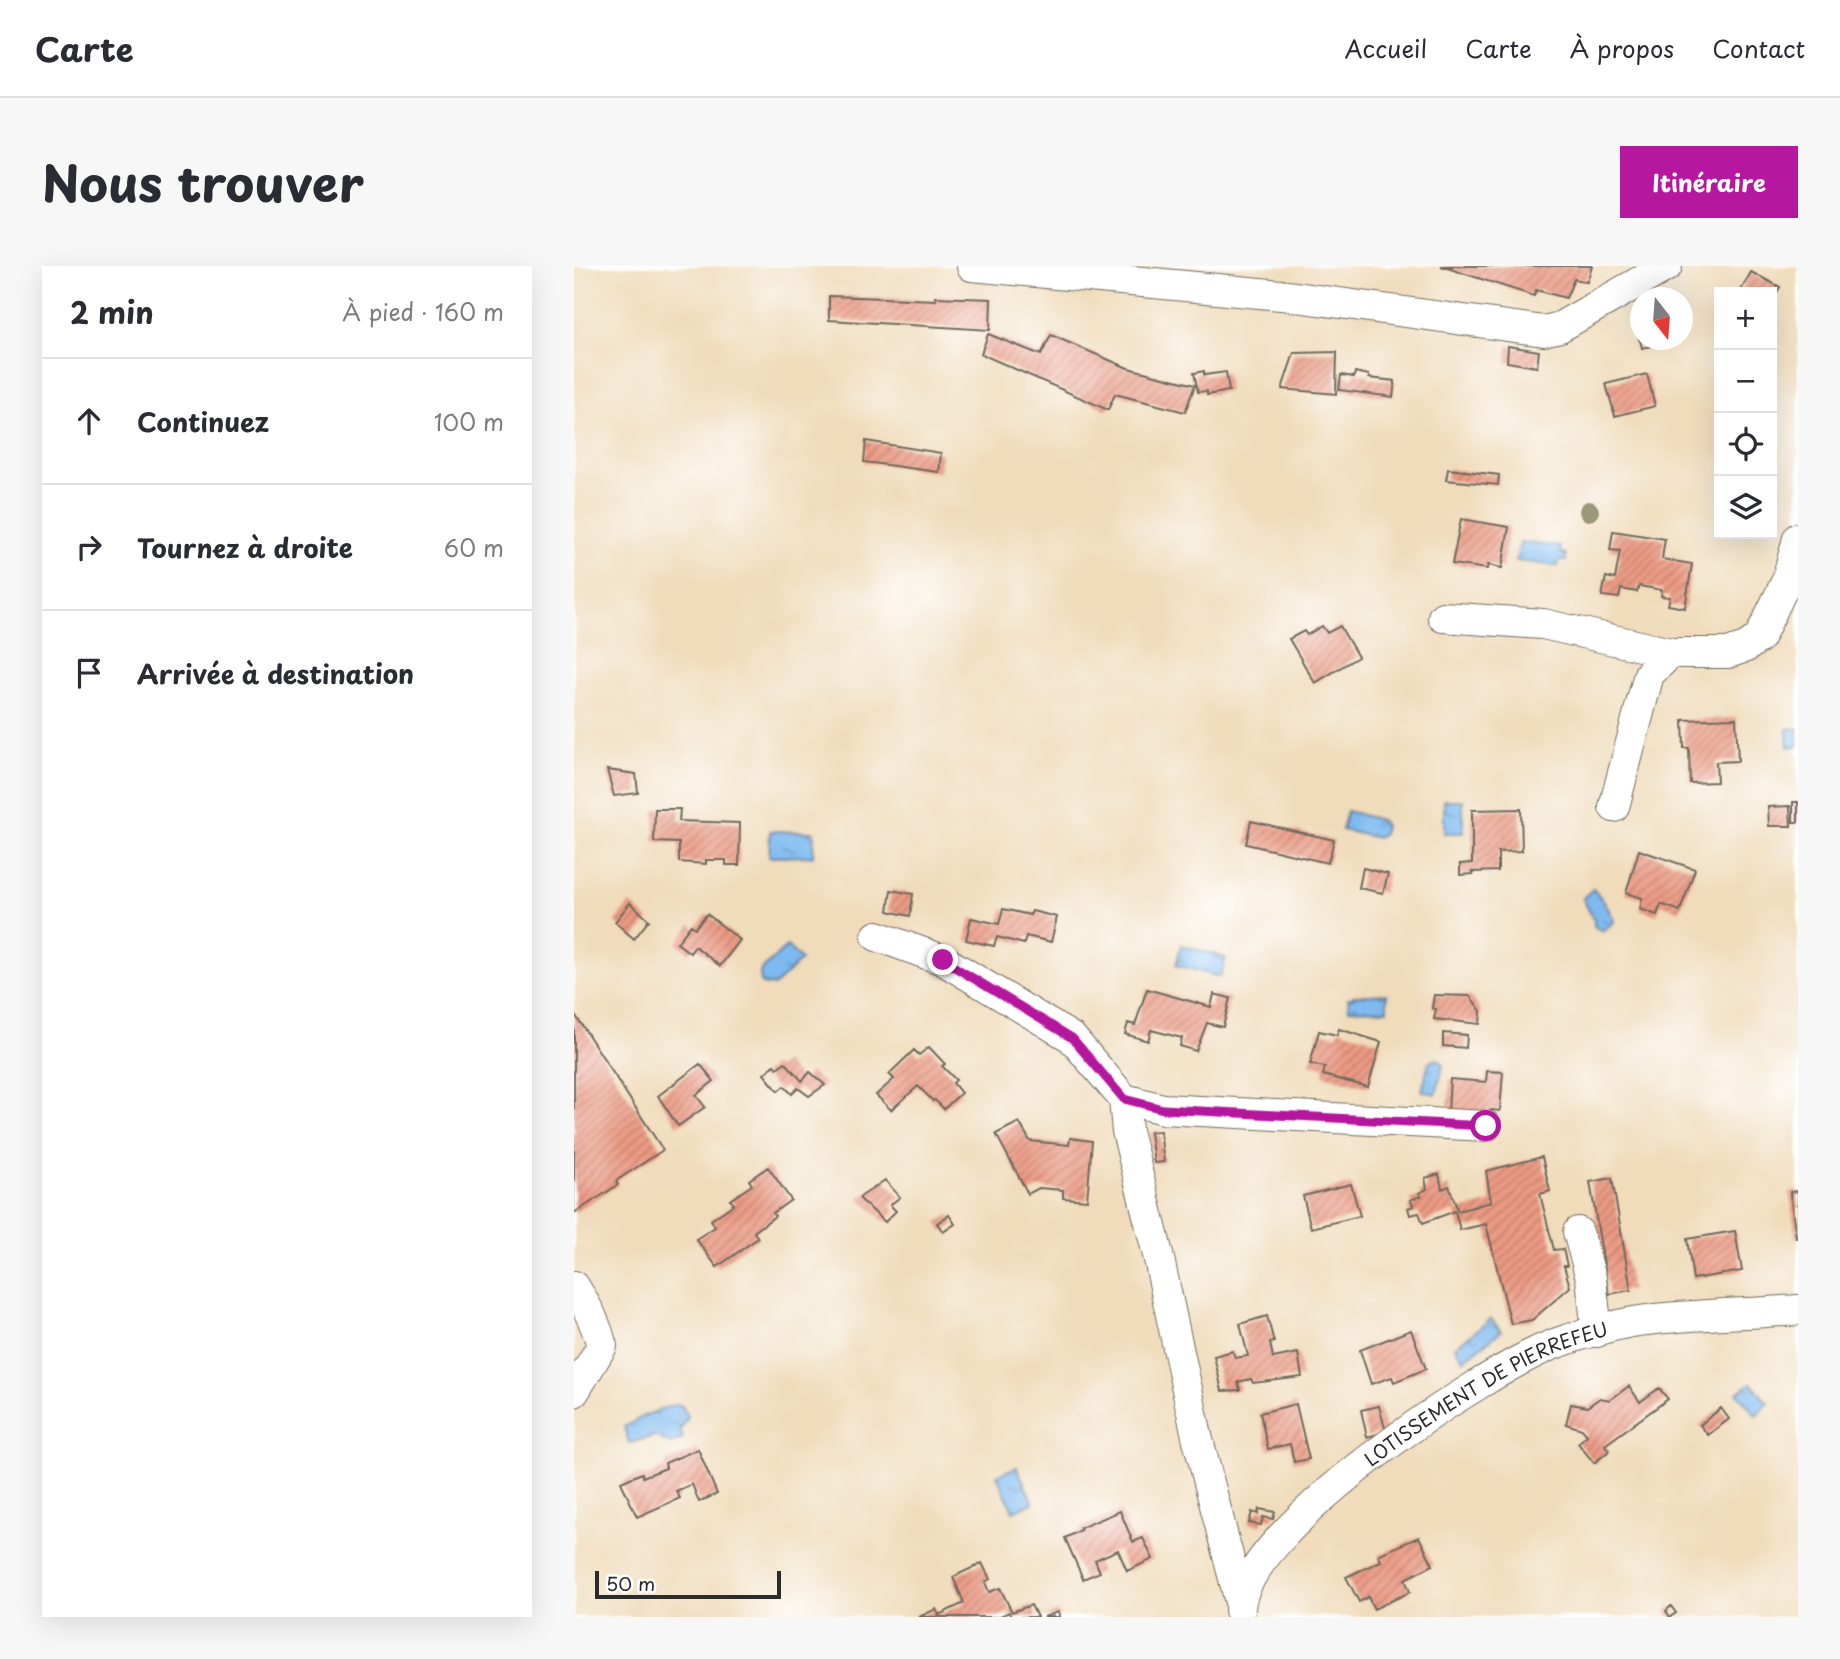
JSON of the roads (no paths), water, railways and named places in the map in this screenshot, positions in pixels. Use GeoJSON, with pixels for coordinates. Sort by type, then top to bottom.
{"type":"FeatureCollection","features":[{"type":"Feature","properties":{"kind":"street"},"geometry":{"type":"LineString","coordinates":[[972,266],[1281,295],[1544,331],[1560,327],[1667,266]]}},
{"type":"Feature","properties":{"kind":"street"},"geometry":{"type":"LineString","coordinates":[[1443,617],[1543,624],[1671,653],[1728,653],[1746,647],[1759,638],[1787,580],[1798,538]]}},
{"type":"Feature","properties":{"kind":"street"},"geometry":{"type":"LineString","coordinates":[[1614,807],[1649,674],[1671,653]]}},
{"type":"Feature","properties":{"kind":"street"},"geometry":{"type":"LineString","coordinates":[[877,936],[943,960],[1072,1038],[1124,1099],[1163,1109],[1486,1126]]}},
{"type":"Feature","properties":{"kind":"street","name":"LOTISSEMENT DE PIERREFEU"},"geometry":{"type":"LineString","coordinates":[[1124,1099],[1127,1131],[1240,1610]]}},
{"type":"Feature","properties":{"kind":"street"},"geometry":{"type":"LineString","coordinates":[[1578,1232],[1591,1278],[1597,1332]]}},
{"type":"Feature","properties":{"kind":"street"},"geometry":{"type":"LineString","coordinates":[[574,1286],[587,1304],[602,1346],[574,1392]]}},
{"type":"Feature","properties":{"kind":"street","name":"LOTISSEMENT DE PIERREFEU"},"geometry":{"type":"LineString","coordinates":[[1240,1610],[1256,1566],[1323,1495],[1485,1378],[1557,1343],[1637,1321],[1798,1310]]}},
{"type":"Feature","properties":{"kind":"water"},"geometry":{"type":"Polygon","coordinates":[[[1520,542],[1560,547],[1560,552],[1566,554],[1566,561],[1559,561],[1558,566],[1516,561],[1520,542]]]}},
{"type":"Feature","properties":{"kind":"water"},"geometry":{"type":"Polygon","coordinates":[[[1798,728],[1798,746],[1788,747],[1787,729],[1798,728]]]}},
{"type":"Feature","properties":{"kind":"water"},"geometry":{"type":"Polygon","coordinates":[[[1444,800],[1463,800],[1463,833],[1444,833],[1444,800]]]}},
{"type":"Feature","properties":{"kind":"water"},"geometry":{"type":"Polygon","coordinates":[[[1347,811],[1381,820],[1385,826],[1383,834],[1378,838],[1342,830],[1347,811]]]}},
{"type":"Feature","properties":{"kind":"water"},"geometry":{"type":"Polygon","coordinates":[[[770,831],[814,832],[813,856],[769,857],[770,831]]]}},
{"type":"Feature","properties":{"kind":"water"},"geometry":{"type":"Polygon","coordinates":[[[1593,889],[1604,901],[1614,920],[1602,931],[1594,926],[1594,920],[1583,898],[1593,889]]]}},
{"type":"Feature","properties":{"kind":"water"},"geometry":{"type":"Polygon","coordinates":[[[1181,945],[1226,958],[1220,977],[1176,965],[1181,945]]]}},
{"type":"Feature","properties":{"kind":"water"},"geometry":{"type":"Polygon","coordinates":[[[787,946],[801,960],[774,986],[761,984],[760,972],[787,946]]]}},
{"type":"Feature","properties":{"kind":"water"},"geometry":{"type":"Polygon","coordinates":[[[1387,994],[1387,1010],[1349,1009],[1348,998],[1353,996],[1387,994]]]}},
{"type":"Feature","properties":{"kind":"water"},"geometry":{"type":"Polygon","coordinates":[[[1433,1059],[1440,1060],[1443,1066],[1436,1094],[1422,1091],[1429,1062],[1433,1059]]]}},
{"type":"Feature","properties":{"kind":"water"},"geometry":{"type":"Polygon","coordinates":[[[1491,1319],[1501,1331],[1464,1360],[1455,1347],[1491,1319]]]}},
{"type":"Feature","properties":{"kind":"water"},"geometry":{"type":"Polygon","coordinates":[[[1751,1383],[1768,1403],[1756,1415],[1737,1393],[1751,1383]]]}},
{"type":"Feature","properties":{"kind":"water"},"geometry":{"type":"Polygon","coordinates":[[[676,1404],[682,1406],[688,1417],[680,1430],[683,1439],[671,1444],[656,1436],[629,1443],[624,1427],[676,1404]]]}},
{"type":"Feature","properties":{"kind":"water"},"geometry":{"type":"Polygon","coordinates":[[[1017,1467],[1033,1503],[1013,1511],[997,1475],[1017,1467]]]}}]}
